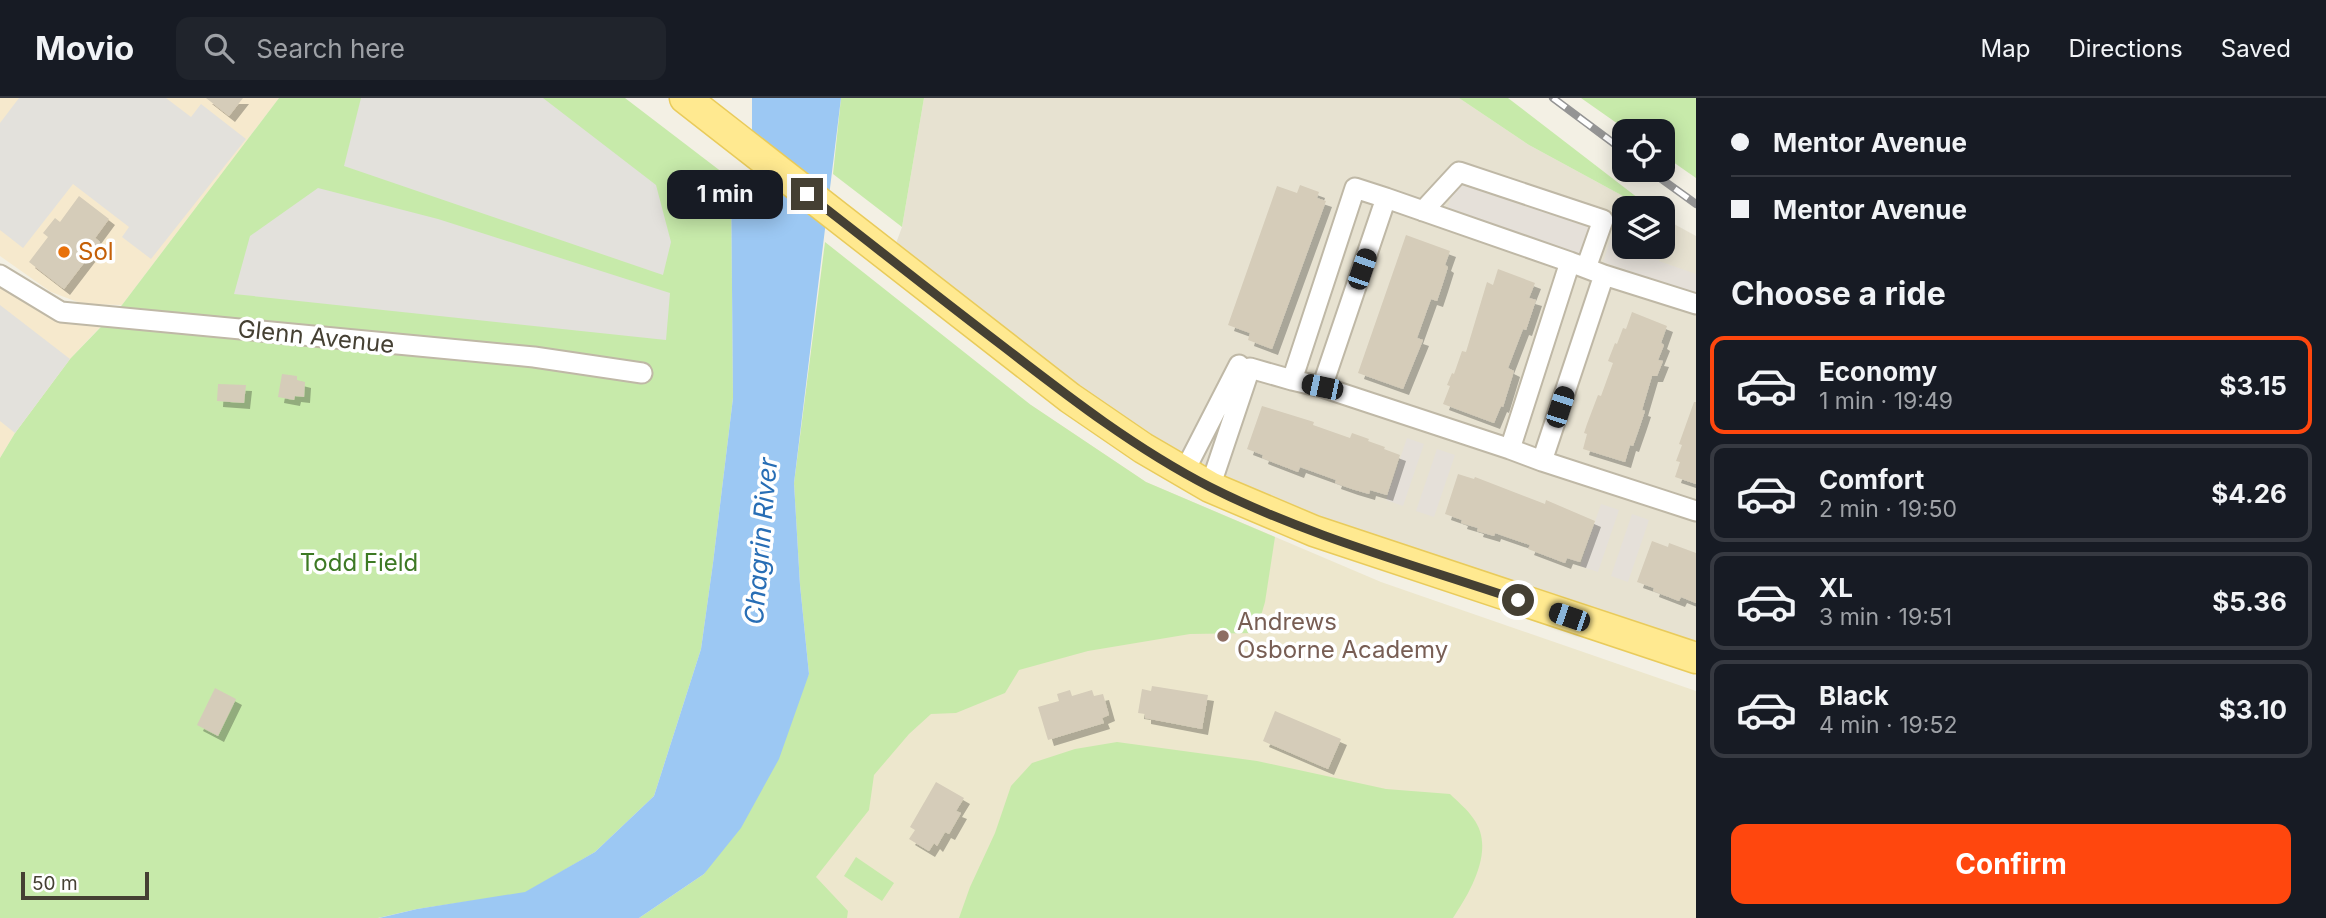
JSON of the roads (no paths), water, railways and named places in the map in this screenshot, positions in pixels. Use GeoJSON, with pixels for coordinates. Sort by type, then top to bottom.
{"type":"FeatureCollection","features":[{"type":"Feature","properties":{"kind":"main road"},"geometry":{"type":"LineString","coordinates":[[685,98],[1079,405],[1143,448],[1197,479],[1314,531],[1696,658]]}},
{"type":"Feature","properties":{"kind":"street"},"geometry":{"type":"LineString","coordinates":[[1423,211],[1459,172],[1603,220],[1587,268],[1510,449]]}},
{"type":"Feature","properties":{"kind":"street"},"geometry":{"type":"LineString","coordinates":[[1292,380],[1355,188],[1696,304]]}},
{"type":"Feature","properties":{"kind":"street"},"geometry":{"type":"LineString","coordinates":[[1322,387],[1386,198]]}},
{"type":"Feature","properties":{"kind":"street"},"geometry":{"type":"LineString","coordinates":[[1542,460],[1587,268]]}},
{"type":"Feature","properties":{"kind":"street","name":"Glenn Avenue"},"geometry":{"type":"LineString","coordinates":[[0,275],[61,312],[534,357],[642,373]]}},
{"type":"Feature","properties":{"kind":"street"},"geometry":{"type":"LineString","coordinates":[[1197,479],[1240,365]]}},
{"type":"Feature","properties":{"kind":"street"},"geometry":{"type":"LineString","coordinates":[[1197,479],[1250,369],[1322,387],[1696,511]]}},
{"type":"Feature","properties":{"kind":"water","name":"Chagrin River"},"geometry":{"type":"Polygon","coordinates":[[[752,98],[841,98],[794,483],[809,674],[779,759],[741,828],[704,874],[639,918],[379,918],[417,909],[525,892],[595,852],[654,796],[701,649],[733,398],[731,179],[752,185],[752,98]]]}},
{"type":"Feature","properties":{"kind":"railway"},"geometry":{"type":"LineString","coordinates":[[1553,98],[1612,142]]}},
{"type":"Feature","properties":{"kind":"railway"},"geometry":{"type":"LineString","coordinates":[[1666,182],[1696,204]]}},
{"type":"Feature","properties":{"kind":"place","name":"Sol"},"geometry":{"type":"Point","coordinates":[64,252]}},
{"type":"Feature","properties":{"kind":"place","name":"Andrews Osborne Academy"},"geometry":{"type":"Point","coordinates":[1223,636]}},
{"type":"Feature","properties":{"kind":"park label","name":"Todd Field"},"geometry":{"type":"Point","coordinates":[359,563]}}]}
